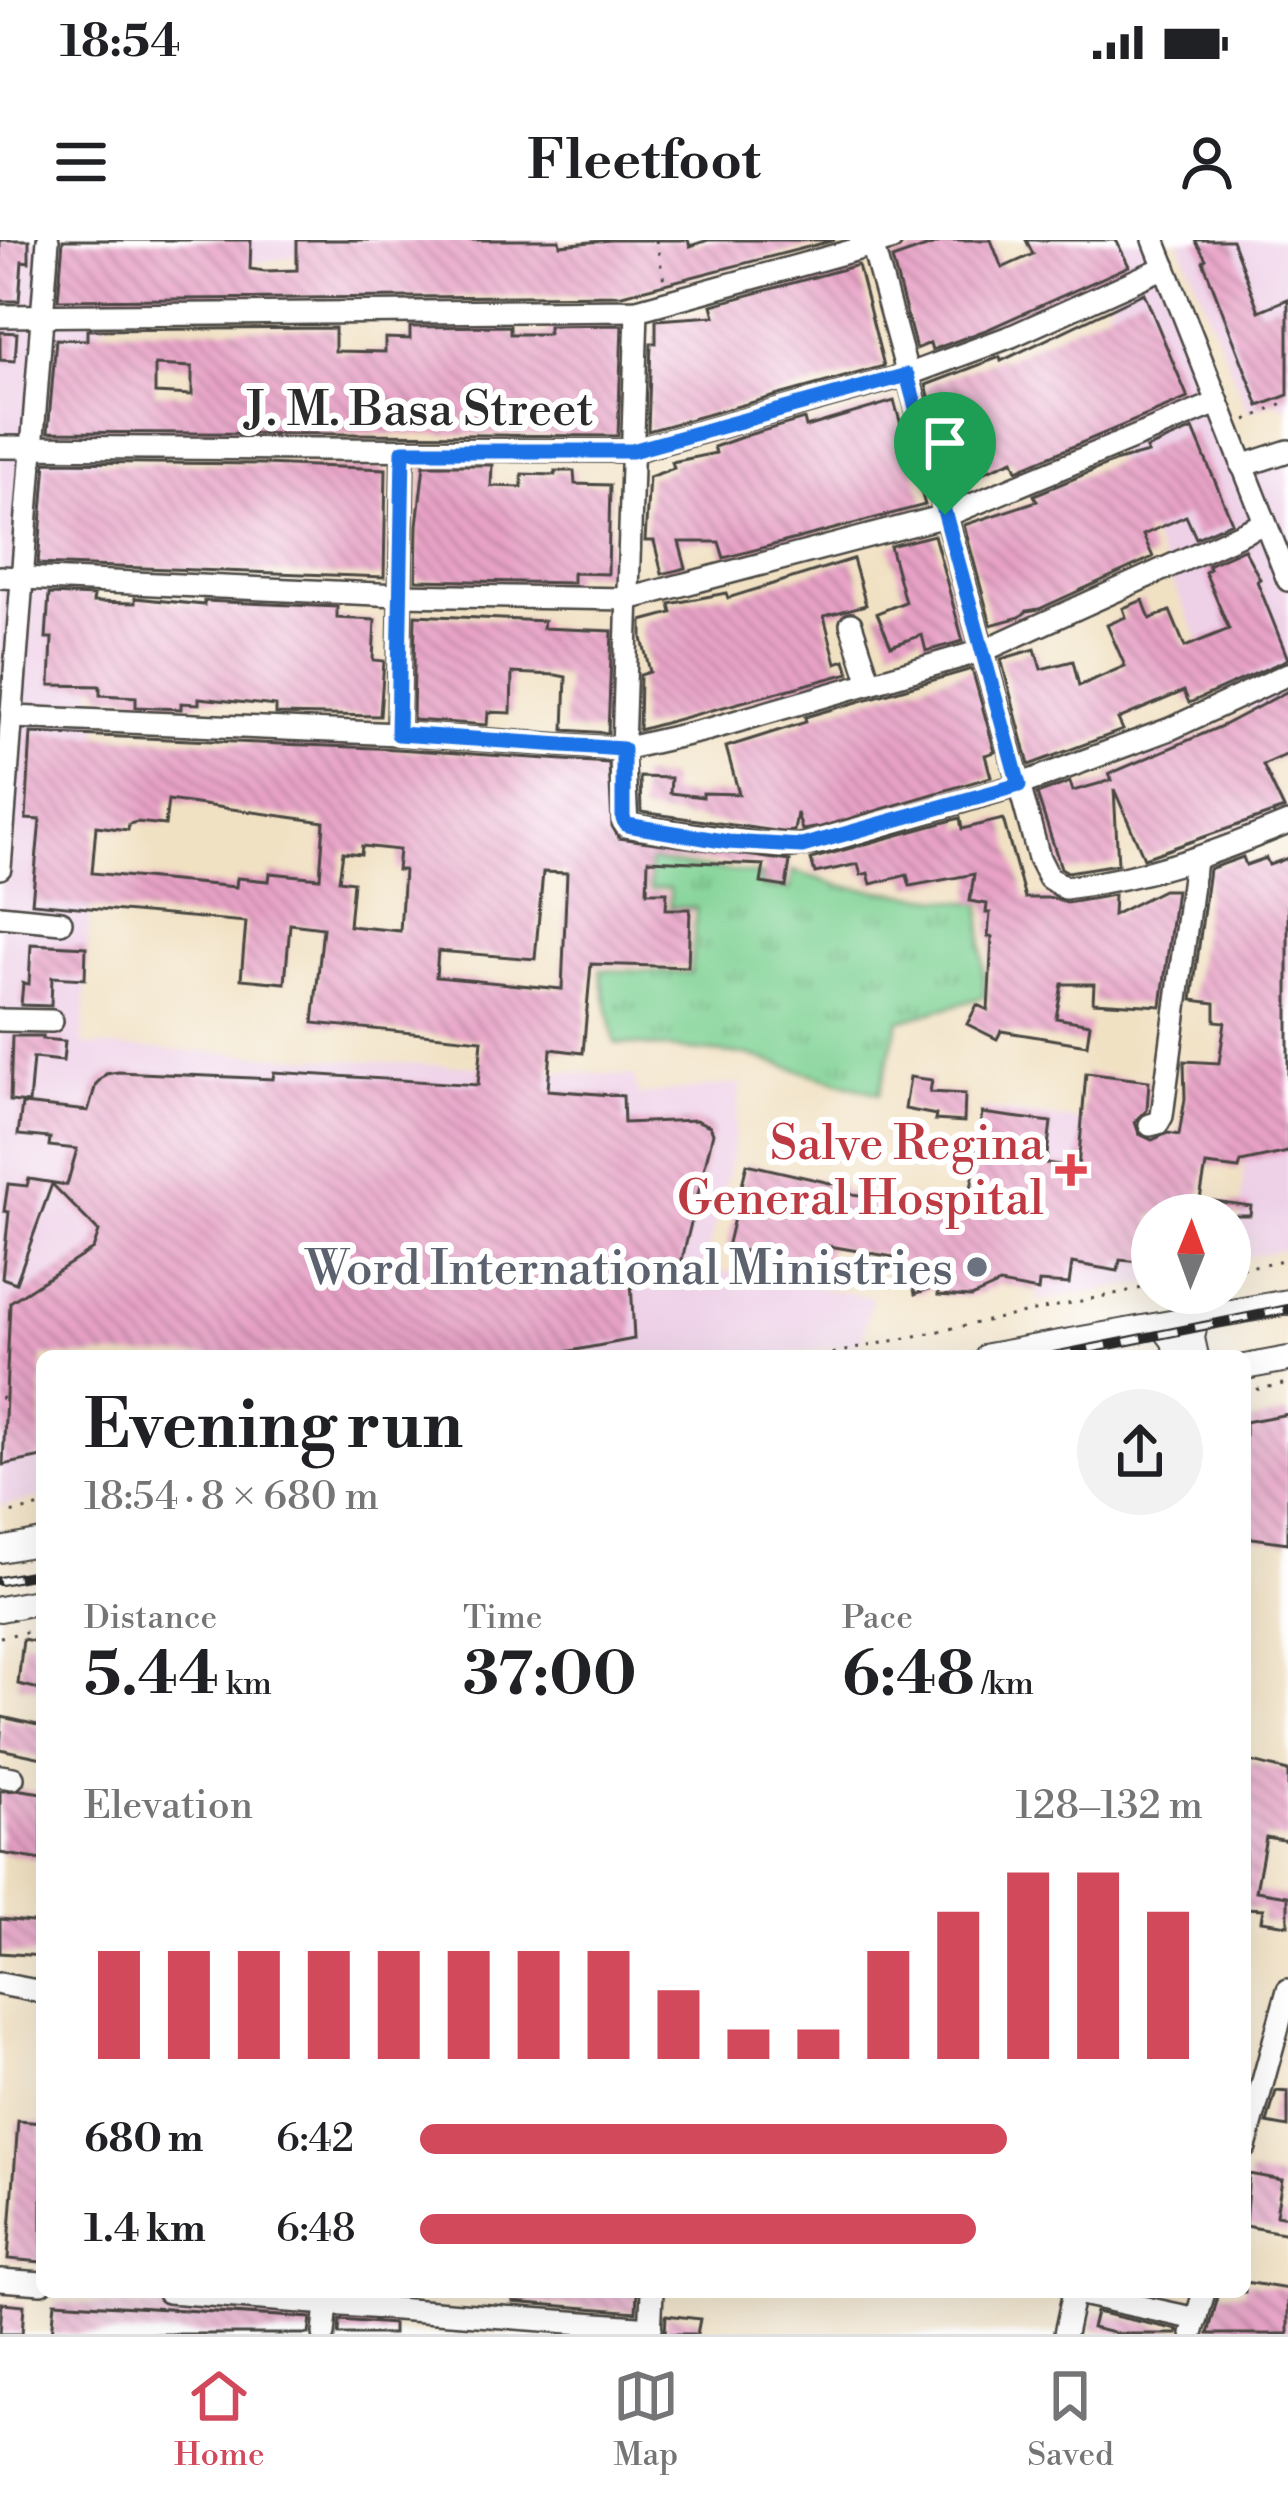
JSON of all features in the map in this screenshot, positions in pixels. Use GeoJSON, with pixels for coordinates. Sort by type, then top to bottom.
{"type":"FeatureCollection","features":[{"type":"Feature","properties":{"kind":"main road"},"geometry":{"type":"LineString","coordinates":[[1022,1350],[1288,1302]]}},
{"type":"Feature","properties":{"kind":"main road"},"geometry":{"type":"LineString","coordinates":[[1195,1350],[1196,1319]]}},
{"type":"Feature","properties":{"kind":"main road"},"geometry":{"type":"LineString","coordinates":[[1162,1325],[1176,1350]]}},
{"type":"Feature","properties":{"kind":"main road"},"geometry":{"type":"LineString","coordinates":[[1251,1366],[1288,1359]]}},
{"type":"Feature","properties":{"kind":"main road"},"geometry":{"type":"LineString","coordinates":[[0,1550],[36,1543]]}},
{"type":"Feature","properties":{"kind":"main road"},"geometry":{"type":"LineString","coordinates":[[0,1609],[36,1602]]}},
{"type":"Feature","properties":{"kind":"street"},"geometry":{"type":"LineString","coordinates":[[0,868],[13,717],[11,578],[32,448],[48,240]]}},
{"type":"Feature","properties":{"kind":"street"},"geometry":{"type":"LineString","coordinates":[[1154,240],[1288,580]]}},
{"type":"Feature","properties":{"kind":"street"},"geometry":{"type":"LineString","coordinates":[[0,316],[637,310],[882,244],[907,375],[1019,785],[1049,878],[1065,887],[1196,861],[1288,823]]}},
{"type":"Feature","properties":{"kind":"street","name":"J. M. Basa Street"},"geometry":{"type":"LineString","coordinates":[[0,447],[632,451],[907,375],[1012,336],[1166,267]]}},
{"type":"Feature","properties":{"kind":"street"},"geometry":{"type":"LineString","coordinates":[[637,310],[623,749],[623,819],[633,827],[728,842],[802,846],[1019,785],[1170,729],[1288,674]]}},
{"type":"Feature","properties":{"kind":"street"},"geometry":{"type":"LineString","coordinates":[[11,578],[399,595],[628,599],[945,515],[1217,403]]}},
{"type":"Feature","properties":{"kind":"street"},"geometry":{"type":"LineString","coordinates":[[398,734],[403,451]]}},
{"type":"Feature","properties":{"kind":"street"},"geometry":{"type":"LineString","coordinates":[[1242,466],[1288,451]]}},
{"type":"Feature","properties":{"kind":"street"},"geometry":{"type":"LineString","coordinates":[[13,717],[623,749],[710,729],[985,650],[1264,523]]}},
{"type":"Feature","properties":{"kind":"street"},"geometry":{"type":"LineString","coordinates":[[851,624],[870,683]]}},
{"type":"Feature","properties":{"kind":"street"},"geometry":{"type":"LineString","coordinates":[[1150,1125],[1162,1116],[1196,861]]}},
{"type":"Feature","properties":{"kind":"street"},"geometry":{"type":"LineString","coordinates":[[0,916],[61,922]]}},
{"type":"Feature","properties":{"kind":"street"},"geometry":{"type":"LineString","coordinates":[[0,1021],[52,1021]]}},
{"type":"Feature","properties":{"kind":"street"},"geometry":{"type":"LineString","coordinates":[[0,1984],[36,1991]]}},
{"type":"Feature","properties":{"kind":"street"},"geometry":{"type":"LineString","coordinates":[[1251,2126],[1288,1990]]}},
{"type":"Feature","properties":{"kind":"street"},"geometry":{"type":"LineString","coordinates":[[1264,2080],[1288,2084]]}},
{"type":"Feature","properties":{"kind":"street"},"geometry":{"type":"LineString","coordinates":[[0,2280],[36,2283]]}},
{"type":"Feature","properties":{"kind":"street"},"geometry":{"type":"LineString","coordinates":[[248,2298],[327,2304],[380,2300],[651,2331],[652,2298]]}},
{"type":"Feature","properties":{"kind":"street"},"geometry":{"type":"LineString","coordinates":[[1065,2334],[1072,2298]]}},
{"type":"Feature","properties":{"kind":"street"},"geometry":{"type":"LineString","coordinates":[[1095,2298],[1195,2326]]}},
{"type":"Feature","properties":{"kind":"street"},"geometry":{"type":"LineString","coordinates":[[324,2334],[327,2304]]}},
{"type":"Feature","properties":{"kind":"path"},"geometry":{"type":"LineString","coordinates":[[656,240],[668,301]]}},
{"type":"Feature","properties":{"kind":"path"},"geometry":{"type":"LineString","coordinates":[[1227,428],[1286,404],[1288,416]]}},
{"type":"Feature","properties":{"kind":"path"},"geometry":{"type":"LineString","coordinates":[[1251,1266],[1288,1259]]}},
{"type":"Feature","properties":{"kind":"path"},"geometry":{"type":"LineString","coordinates":[[849,1350],[1131,1290]]}},
{"type":"Feature","properties":{"kind":"path"},"geometry":{"type":"LineString","coordinates":[[1251,1391],[1288,1383]]}},
{"type":"Feature","properties":{"kind":"path"},"geometry":{"type":"LineString","coordinates":[[0,1515],[36,1507]]}},
{"type":"Feature","properties":{"kind":"path"},"geometry":{"type":"LineString","coordinates":[[0,1636],[36,1630]]}},
{"type":"Feature","properties":{"kind":"shaded area"},"geometry":{"type":"Polygon","coordinates":[[[0,240],[572,240],[512,250],[292,256],[109,290],[108,324],[98,326],[99,462],[94,463],[90,569],[92,702],[99,720],[83,1045],[634,1076],[638,1095],[741,1083],[731,1161],[704,1268],[872,1297],[861,1342],[818,1350],[36,1350],[36,1499],[0,1506],[0,240]]]}},
{"type":"Feature","properties":{"kind":"shaded area"},"geometry":{"type":"Polygon","coordinates":[[[1083,240],[1146,240],[1239,478],[1288,461],[1288,753],[1253,710],[1229,704],[1115,458],[1137,422],[1121,383],[1136,376],[1107,305],[1112,301],[1083,240]]]}},
{"type":"Feature","properties":{"kind":"shaded area"},"geometry":{"type":"Polygon","coordinates":[[[1179,240],[1288,240],[1288,409],[1275,401],[1248,412],[1179,240]]]}},
{"type":"Feature","properties":{"kind":"shaded area","name":"Salve Regina General Hospital"},"geometry":{"type":"Polygon","coordinates":[[[982,1109],[1177,1132],[1167,1194],[1131,1194],[1131,1285],[1037,1301],[1050,1219],[964,1207],[982,1109]]]}},
{"type":"Feature","properties":{"kind":"shaded area"},"geometry":{"type":"Polygon","coordinates":[[[1288,1127],[1288,1249],[1251,1256],[1251,1194],[1242,1194],[1247,1134],[1288,1127]]]}},
{"type":"Feature","properties":{"kind":"green space"},"geometry":{"type":"Polygon","coordinates":[[[650,861],[761,875],[760,886],[790,890],[793,871],[841,886],[981,904],[984,997],[899,1021],[879,1094],[747,1055],[615,1043],[600,970],[691,973],[696,908],[670,907],[670,888],[650,889],[650,861]]]}},
{"type":"Feature","properties":{"kind":"building"},"geometry":{"type":"Polygon","coordinates":[[[0,240],[29,240],[19,301],[0,301],[0,240]]]}},
{"type":"Feature","properties":{"kind":"building"},"geometry":{"type":"Polygon","coordinates":[[[63,240],[251,240],[250,269],[265,271],[297,270],[297,240],[559,240],[560,245],[688,240],[690,246],[708,240],[835,240],[622,295],[58,300],[63,240]]]}},
{"type":"Feature","properties":{"kind":"building"},"geometry":{"type":"Polygon","coordinates":[[[946,240],[991,240],[1002,268],[1033,254],[1026,240],[1116,240],[1129,266],[986,330],[932,350],[930,343],[916,349],[892,259],[946,240]]]}},
{"type":"Feature","properties":{"kind":"building"},"geometry":{"type":"Polygon","coordinates":[[[1195,240],[1232,240],[1259,311],[1288,299],[1288,395],[1259,406],[1195,240]]]}},
{"type":"Feature","properties":{"kind":"building"},"geometry":{"type":"Polygon","coordinates":[[[858,265],[884,366],[648,431],[656,320],[715,316],[712,305],[858,265]]]}},
{"type":"Feature","properties":{"kind":"building"},"geometry":{"type":"Polygon","coordinates":[[[1144,293],[1188,398],[1017,470],[1013,460],[963,481],[943,432],[939,433],[926,385],[1000,357],[1001,361],[1144,293]]]}},
{"type":"Feature","properties":{"kind":"building"},"geometry":{"type":"Polygon","coordinates":[[[622,325],[618,436],[48,432],[56,339],[87,340],[87,330],[335,328],[335,351],[385,352],[385,338],[410,339],[410,327],[510,326],[510,334],[548,334],[548,326],[622,325]],[[155,365],[155,393],[192,395],[192,367],[155,365]]]}},
{"type":"Feature","properties":{"kind":"building"},"geometry":{"type":"Polygon","coordinates":[[[0,332],[17,333],[15,361],[0,360],[0,332]]]}},
{"type":"Feature","properties":{"kind":"building"},"geometry":{"type":"Polygon","coordinates":[[[894,401],[925,505],[724,558],[719,542],[679,542],[686,568],[662,574],[654,541],[645,541],[649,477],[674,468],[672,462],[716,453],[714,447],[748,435],[804,419],[806,427],[894,401]]]}},
{"type":"Feature","properties":{"kind":"building"},"geometry":{"type":"Polygon","coordinates":[[[1193,429],[1232,522],[1196,538],[1186,516],[1143,535],[1153,557],[1020,617],[991,625],[964,525],[1037,501],[1034,495],[1148,453],[1146,449],[1193,429]]]}},
{"type":"Feature","properties":{"kind":"building"},"geometry":{"type":"Polygon","coordinates":[[[46,462],[386,469],[384,577],[38,564],[46,462]]]}},
{"type":"Feature","properties":{"kind":"building"},"geometry":{"type":"Polygon","coordinates":[[[424,465],[492,465],[491,486],[522,487],[522,474],[555,475],[555,471],[574,471],[575,484],[610,485],[608,574],[573,573],[573,583],[416,580],[424,465]]]}},
{"type":"Feature","properties":{"kind":"building"},"geometry":{"type":"Polygon","coordinates":[[[934,535],[963,641],[926,651],[922,635],[891,646],[877,613],[905,602],[890,546],[934,535]]]}},
{"type":"Feature","properties":{"kind":"building"},"geometry":{"type":"Polygon","coordinates":[[[1244,549],[1260,579],[1288,659],[1189,703],[1184,691],[1118,719],[1123,730],[1029,765],[1001,659],[1035,649],[1041,669],[1073,661],[1079,686],[1125,666],[1107,625],[1126,617],[1123,608],[1143,600],[1150,619],[1170,611],[1185,647],[1229,629],[1205,572],[1208,565],[1244,549]]]}},
{"type":"Feature","properties":{"kind":"building"},"geometry":{"type":"Polygon","coordinates":[[[853,559],[866,605],[824,616],[836,663],[845,660],[849,673],[639,730],[640,675],[650,672],[642,621],[672,613],[670,604],[726,593],[728,598],[853,559]]]}},
{"type":"Feature","properties":{"kind":"building"},"geometry":{"type":"Polygon","coordinates":[[[49,594],[94,596],[93,602],[135,603],[135,598],[204,605],[204,601],[337,607],[337,618],[375,620],[373,660],[384,661],[380,716],[276,714],[276,706],[199,698],[199,704],[181,703],[181,709],[136,707],[136,697],[100,695],[100,686],[50,685],[49,594]]]}},
{"type":"Feature","properties":{"kind":"building"},"geometry":{"type":"Polygon","coordinates":[[[415,615],[544,621],[543,628],[612,631],[608,733],[564,730],[566,677],[556,675],[512,673],[511,713],[488,712],[487,725],[413,720],[415,615]]]}},
{"type":"Feature","properties":{"kind":"building"},"geometry":{"type":"Polygon","coordinates":[[[972,669],[995,752],[985,755],[991,777],[821,827],[802,830],[797,813],[794,831],[641,812],[640,777],[671,778],[670,793],[739,794],[726,747],[806,722],[805,717],[972,669]]]}},
{"type":"Feature","properties":{"kind":"building"},"geometry":{"type":"Polygon","coordinates":[[[1288,691],[1288,754],[1263,765],[1284,809],[1144,858],[1114,789],[1118,864],[1068,872],[1061,868],[1037,794],[1070,782],[1073,791],[1112,780],[1109,774],[1222,726],[1288,691]]]}},
{"type":"Feature","properties":{"kind":"building"},"geometry":{"type":"Polygon","coordinates":[[[31,733],[397,749],[609,763],[612,826],[619,838],[790,861],[786,887],[761,883],[764,865],[648,860],[647,892],[667,892],[666,909],[690,909],[688,967],[591,964],[583,1053],[551,1049],[548,1090],[623,1096],[624,1123],[696,1120],[710,1126],[713,1133],[679,1272],[631,1280],[634,1339],[576,1350],[36,1350],[36,1458],[3,1465],[10,1302],[93,1249],[99,1232],[52,1184],[16,1283],[2,1278],[8,1184],[27,1186],[29,1179],[67,1185],[77,1149],[49,1146],[50,1138],[18,1135],[22,1104],[88,1111],[96,1084],[106,1074],[118,1072],[273,1079],[274,1072],[478,1085],[482,1040],[313,1023],[323,928],[290,924],[285,983],[241,979],[246,922],[32,903],[40,820],[26,819],[31,733]],[[168,800],[165,825],[137,822],[129,824],[128,830],[96,826],[92,873],[236,887],[237,878],[269,881],[270,873],[320,878],[324,822],[168,800]],[[362,846],[361,854],[343,852],[339,880],[353,882],[349,926],[400,931],[404,870],[397,870],[399,850],[362,846]],[[543,872],[535,959],[438,951],[436,977],[562,989],[567,873],[543,872]]]}},
{"type":"Feature","properties":{"kind":"building"},"geometry":{"type":"Polygon","coordinates":[[[960,818],[962,829],[1003,819],[1025,898],[1067,903],[1114,895],[1113,915],[1163,890],[1176,890],[1161,1006],[1093,1002],[1094,984],[1062,984],[1056,1018],[1090,1024],[1087,1045],[1001,1031],[997,1039],[967,1024],[977,1005],[988,1010],[992,937],[988,937],[987,904],[970,901],[974,874],[910,886],[907,875],[871,884],[858,864],[815,873],[811,859],[960,818]]]}},
{"type":"Feature","properties":{"kind":"building"},"geometry":{"type":"Polygon","coordinates":[[[1243,857],[1246,865],[1266,858],[1269,865],[1288,858],[1288,1152],[1241,1162],[1239,1169],[1206,1165],[1201,1194],[1131,1194],[1131,1261],[1120,1260],[1118,1271],[1072,1263],[1069,1284],[1039,1282],[1038,1291],[1000,1284],[971,1297],[938,1295],[939,1285],[915,1294],[911,1274],[895,1279],[899,1258],[829,1246],[824,1269],[727,1247],[747,1164],[843,1186],[842,1192],[968,1211],[982,1113],[1051,1122],[1046,1163],[1078,1168],[1086,1073],[1149,1081],[1147,1110],[1135,1122],[1139,1134],[1152,1140],[1168,1133],[1179,1135],[1184,1061],[1219,1063],[1225,1022],[1215,1021],[1215,1003],[1192,1000],[1209,869],[1243,857]]]}},
{"type":"Feature","properties":{"kind":"building"},"geometry":{"type":"Polygon","coordinates":[[[31,944],[86,947],[85,979],[52,977],[51,1006],[21,1005],[23,983],[29,984],[31,944]]]}},
{"type":"Feature","properties":{"kind":"building"},"geometry":{"type":"Polygon","coordinates":[[[12,1036],[65,1041],[63,1061],[33,1058],[29,1103],[10,1101],[12,1036]]]}},
{"type":"Feature","properties":{"kind":"building"},"geometry":{"type":"Polygon","coordinates":[[[910,1077],[932,1080],[930,1092],[965,1094],[964,1122],[935,1120],[936,1115],[905,1109],[910,1077]]]}},
{"type":"Feature","properties":{"kind":"building"},"geometry":{"type":"Polygon","coordinates":[[[1288,1414],[1288,1543],[1251,1538],[1251,1421],[1288,1414]]]}},
{"type":"Feature","properties":{"kind":"building"},"geometry":{"type":"Polygon","coordinates":[[[23,1639],[36,1642],[36,1688],[18,1684],[23,1639]]]}},
{"type":"Feature","properties":{"kind":"building"},"geometry":{"type":"Polygon","coordinates":[[[2,1717],[36,1725],[36,1757],[0,1749],[2,1717]]]}},
{"type":"Feature","properties":{"kind":"building"},"geometry":{"type":"Polygon","coordinates":[[[1251,1762],[1288,1771],[1288,1841],[1266,1837],[1256,1891],[1288,1896],[1288,1925],[1261,1921],[1263,1909],[1251,1908],[1251,1762]]]}},
{"type":"Feature","properties":{"kind":"building"},"geometry":{"type":"Polygon","coordinates":[[[0,1791],[36,1792],[36,1859],[0,1853],[0,1791]]]}},
{"type":"Feature","properties":{"kind":"building"},"geometry":{"type":"Polygon","coordinates":[[[0,1919],[36,1922],[36,1956],[0,1953],[0,1919]]]}},
{"type":"Feature","properties":{"kind":"building"},"geometry":{"type":"Polygon","coordinates":[[[1276,2091],[1288,2092],[1288,2127],[1267,2123],[1276,2091]]]}},
{"type":"Feature","properties":{"kind":"building"},"geometry":{"type":"Polygon","coordinates":[[[18,2121],[36,2122],[36,2261],[8,2259],[18,2121]]]}},
{"type":"Feature","properties":{"kind":"building"},"geometry":{"type":"Polygon","coordinates":[[[1251,2174],[1282,2180],[1276,2215],[1288,2217],[1288,2234],[1251,2227],[1251,2174]]]}},
{"type":"Feature","properties":{"kind":"building"},"geometry":{"type":"Polygon","coordinates":[[[1251,2283],[1288,2289],[1288,2334],[1208,2334],[1217,2298],[1251,2298],[1251,2283]]]}},
{"type":"Feature","properties":{"kind":"building"},"geometry":{"type":"Polygon","coordinates":[[[513,2298],[637,2298],[636,2312],[513,2302],[513,2298]]]}},
{"type":"Feature","properties":{"kind":"building"},"geometry":{"type":"Polygon","coordinates":[[[55,2302],[311,2318],[309,2334],[52,2334],[55,2302]]]}},
{"type":"Feature","properties":{"kind":"building"},"geometry":{"type":"Polygon","coordinates":[[[2,2303],[24,2305],[22,2334],[0,2334],[2,2303]]]}},
{"type":"Feature","properties":{"kind":"building"},"geometry":{"type":"Polygon","coordinates":[[[1096,2312],[1178,2330],[1177,2334],[1118,2334],[1092,2328],[1096,2312]]]}},
{"type":"Feature","properties":{"kind":"building"},"geometry":{"type":"Polygon","coordinates":[[[666,2315],[700,2319],[697,2334],[665,2334],[666,2315]]]}},
{"type":"Feature","properties":{"kind":"building"},"geometry":{"type":"Polygon","coordinates":[[[340,2320],[393,2324],[393,2334],[339,2334],[340,2320]]]}},
{"type":"Feature","properties":{"kind":"railway"},"geometry":{"type":"LineString","coordinates":[[1084,1350],[1288,1309]]}},
{"type":"Feature","properties":{"kind":"railway"},"geometry":{"type":"LineString","coordinates":[[0,1581],[36,1574]]}},
{"type":"Feature","properties":{"kind":"place","name":"Salve Regina General Hospital"},"geometry":{"type":"Point","coordinates":[1071,1170]}},
{"type":"Feature","properties":{"kind":"place","name":"Word International Ministries"},"geometry":{"type":"Point","coordinates":[977,1267]}},
{"type":"Feature","properties":{"kind":"route"},"geometry":{"type":"LineString","coordinates":[[907,375],[945,515],[1019,785],[824,842],[783,847],[627,825],[623,819],[623,749],[398,734],[403,451],[632,451],[907,375]]}}]}
